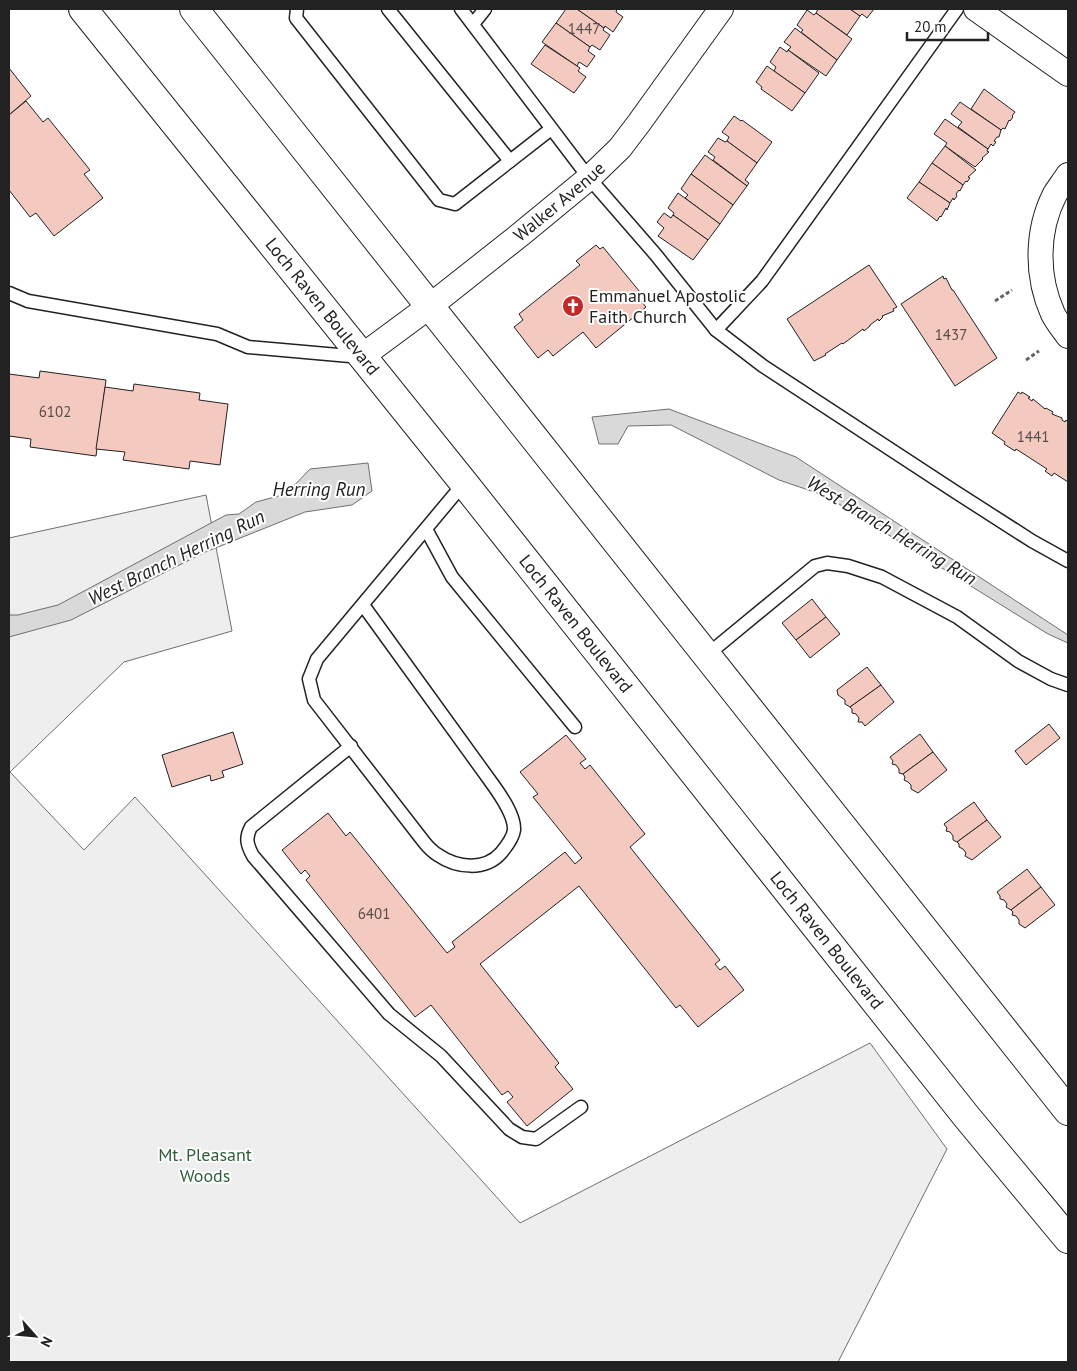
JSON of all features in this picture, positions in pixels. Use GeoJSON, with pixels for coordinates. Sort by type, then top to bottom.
{"type":"FeatureCollection","features":[{"type":"Feature","properties":{"kind":"main road","name":"Loch Raven Boulevard"},"geometry":{"type":"LineString","coordinates":[[83,9],[464,483],[960,1108],[1063,1224]]}},
{"type":"Feature","properties":{"kind":"main road"},"geometry":{"type":"LineString","coordinates":[[194,9],[1068,1111]]}},
{"type":"Feature","properties":{"kind":"street","name":"Walker Avenue"},"geometry":{"type":"LineString","coordinates":[[361,357],[430,306],[589,178],[620,148],[640,124],[721,9]]}},
{"type":"Feature","properties":{"kind":"street"},"geometry":{"type":"LineString","coordinates":[[976,9],[1068,74]]}},
{"type":"Feature","properties":{"kind":"street"},"geometry":{"type":"LineString","coordinates":[[1068,175],[1055,194],[1044,224],[1040,258],[1044,286],[1054,314],[1068,336]]}},
{"type":"Feature","properties":{"kind":"lane"},"geometry":{"type":"LineString","coordinates":[[297,9],[296,18],[439,200],[455,204],[552,129]]}},
{"type":"Feature","properties":{"kind":"lane"},"geometry":{"type":"LineString","coordinates":[[388,9],[510,161]]}},
{"type":"Feature","properties":{"kind":"lane"},"geometry":{"type":"LineString","coordinates":[[461,9],[589,178],[656,255],[716,330],[763,366],[1032,541],[1068,561]]}},
{"type":"Feature","properties":{"kind":"lane"},"geometry":{"type":"LineString","coordinates":[[473,24],[485,9]]}},
{"type":"Feature","properties":{"kind":"lane"},"geometry":{"type":"LineString","coordinates":[[716,330],[762,281],[957,9]]}},
{"type":"Feature","properties":{"kind":"lane"},"geometry":{"type":"LineString","coordinates":[[9,293],[28,301],[217,334],[248,347],[361,357]]}},
{"type":"Feature","properties":{"kind":"lane"},"geometry":{"type":"LineString","coordinates":[[362,604],[501,796],[509,812],[514,829],[508,845],[496,858],[481,866],[468,866],[438,856],[424,842],[314,700],[309,679],[317,660],[362,604],[464,483]]}},
{"type":"Feature","properties":{"kind":"lane"},"geometry":{"type":"LineString","coordinates":[[426,529],[452,577],[574,728]]}},
{"type":"Feature","properties":{"kind":"lane"},"geometry":{"type":"LineString","coordinates":[[707,655],[815,566],[826,563],[848,566],[882,577],[957,617],[1018,661],[1051,679],[1068,685]]}},
{"type":"Feature","properties":{"kind":"lane"},"geometry":{"type":"LineString","coordinates":[[351,746],[251,827],[247,835],[247,846],[253,856],[389,1014],[441,1056],[508,1130],[536,1139],[581,1107]]}},
{"type":"Feature","properties":{"kind":"path"},"geometry":{"type":"LineString","coordinates":[[995,301],[1012,290]]}},
{"type":"Feature","properties":{"kind":"path"},"geometry":{"type":"LineString","coordinates":[[1026,360],[1039,351]]}},
{"type":"Feature","properties":{"kind":"green space","name":"Mt. Pleasant Woods"},"geometry":{"type":"Polygon","coordinates":[[[206,495],[232,631],[124,662],[10,772],[84,850],[135,797],[520,1223],[870,1043],[947,1149],[838,1362],[9,1362],[9,538],[206,495]]]}},
{"type":"Feature","properties":{"kind":"water","name":"West Branch Herring Run"},"geometry":{"type":"Polygon","coordinates":[[[669,409],[796,457],[1068,635],[1068,643],[1048,634],[826,496],[779,480],[671,425],[628,426],[618,444],[599,444],[592,417],[669,409]]]}},
{"type":"Feature","properties":{"kind":"water","name":"Herring Run"},"geometry":{"type":"Polygon","coordinates":[[[368,463],[372,491],[352,505],[305,512],[203,553],[71,620],[9,637],[9,615],[18,615],[58,605],[226,515],[239,514],[256,502],[286,494],[310,469],[368,463]]]}},
{"type":"Feature","properties":{"kind":"building"},"geometry":{"type":"Polygon","coordinates":[[[566,9],[577,9],[604,28],[603,30],[610,35],[600,50],[592,45],[590,47],[556,23],[566,9]]]}},
{"type":"Feature","properties":{"kind":"building"},"geometry":{"type":"Polygon","coordinates":[[[577,9],[617,9],[616,12],[623,17],[613,32],[577,9]]]}},
{"type":"Feature","properties":{"kind":"building"},"geometry":{"type":"Polygon","coordinates":[[[818,9],[850,9],[860,16],[847,35],[816,13],[818,9]]]}},
{"type":"Feature","properties":{"kind":"building"},"geometry":{"type":"Polygon","coordinates":[[[850,9],[874,9],[867,18],[862,14],[860,16],[850,9]]]}},
{"type":"Feature","properties":{"kind":"building"},"geometry":{"type":"Polygon","coordinates":[[[807,10],[814,15],[816,13],[852,39],[837,60],[801,32],[803,30],[797,25],[807,10]]]}},
{"type":"Feature","properties":{"kind":"building"},"geometry":{"type":"Polygon","coordinates":[[[556,23],[590,47],[588,51],[595,56],[587,67],[579,62],[577,66],[542,42],[556,23]]]}},
{"type":"Feature","properties":{"kind":"building"},"geometry":{"type":"Polygon","coordinates":[[[795,28],[837,60],[826,76],[788,50],[791,47],[784,42],[795,28]]]}},
{"type":"Feature","properties":{"kind":"building"},"geometry":{"type":"Polygon","coordinates":[[[545,45],[580,68],[578,71],[586,77],[574,93],[531,64],[545,45]]]}},
{"type":"Feature","properties":{"kind":"building"},"geometry":{"type":"Polygon","coordinates":[[[780,47],[787,52],[788,50],[819,73],[805,93],[774,71],[776,67],[770,62],[780,47]]]}},
{"type":"Feature","properties":{"kind":"building"},"geometry":{"type":"Polygon","coordinates":[[[767,66],[805,93],[792,111],[761,89],[762,87],[756,82],[767,66]]]}},
{"type":"Feature","properties":{"kind":"building"},"geometry":{"type":"Polygon","coordinates":[[[9,68],[31,96],[9,115],[9,68]]]}},
{"type":"Feature","properties":{"kind":"building"},"geometry":{"type":"Polygon","coordinates":[[[984,89],[1015,112],[1005,129],[1001,130],[971,109],[984,89]]]}},
{"type":"Feature","properties":{"kind":"building"},"geometry":{"type":"Polygon","coordinates":[[[26,101],[43,122],[48,118],[90,170],[84,174],[103,198],[54,236],[36,213],[30,217],[9,190],[9,115],[26,101]]]}},
{"type":"Feature","properties":{"kind":"building"},"geometry":{"type":"Polygon","coordinates":[[[960,102],[1001,130],[993,146],[991,144],[988,149],[958,127],[962,122],[951,114],[960,102]]]}},
{"type":"Feature","properties":{"kind":"building"},"geometry":{"type":"Polygon","coordinates":[[[734,116],[772,142],[757,163],[727,141],[729,137],[722,132],[734,116]]]}},
{"type":"Feature","properties":{"kind":"building"},"geometry":{"type":"Polygon","coordinates":[[[945,119],[988,149],[987,151],[989,152],[975,167],[945,146],[947,143],[934,134],[945,119]]]}},
{"type":"Feature","properties":{"kind":"building"},"geometry":{"type":"Polygon","coordinates":[[[718,138],[725,142],[727,141],[757,163],[745,180],[749,183],[747,186],[713,160],[715,157],[708,152],[718,138]]]}},
{"type":"Feature","properties":{"kind":"building"},"geometry":{"type":"Polygon","coordinates":[[[945,146],[976,170],[963,185],[932,163],[945,146]]]}},
{"type":"Feature","properties":{"kind":"building"},"geometry":{"type":"Polygon","coordinates":[[[705,155],[747,186],[733,205],[691,174],[705,155]]]}},
{"type":"Feature","properties":{"kind":"building"},"geometry":{"type":"Polygon","coordinates":[[[932,163],[963,185],[956,194],[957,196],[950,203],[919,182],[932,163]]]}},
{"type":"Feature","properties":{"kind":"building"},"geometry":{"type":"Polygon","coordinates":[[[691,174],[733,205],[720,224],[685,198],[688,195],[681,189],[691,174]]]}},
{"type":"Feature","properties":{"kind":"building"},"geometry":{"type":"Polygon","coordinates":[[[919,182],[950,203],[947,210],[946,208],[937,221],[907,198],[919,182]]]}},
{"type":"Feature","properties":{"kind":"building"},"geometry":{"type":"Polygon","coordinates":[[[678,193],[720,224],[708,240],[673,215],[674,213],[668,208],[678,193]]]}},
{"type":"Feature","properties":{"kind":"building"},"geometry":{"type":"Polygon","coordinates":[[[664,213],[671,218],[673,215],[708,240],[693,260],[658,236],[664,228],[657,222],[664,213]]]}},
{"type":"Feature","properties":{"kind":"building"},"geometry":{"type":"Polygon","coordinates":[[[596,245],[600,249],[603,247],[640,292],[636,295],[646,307],[596,348],[583,332],[553,356],[548,350],[538,358],[514,327],[523,320],[519,314],[580,265],[576,261],[596,245]]]}},
{"type":"Feature","properties":{"kind":"building"},"geometry":{"type":"Polygon","coordinates":[[[869,265],[897,307],[893,309],[894,311],[882,316],[879,321],[878,319],[864,331],[863,329],[843,344],[814,361],[787,319],[869,265]]]}},
{"type":"Feature","properties":{"kind":"building"},"geometry":{"type":"Polygon","coordinates":[[[943,276],[997,358],[955,386],[901,304],[943,276]]]}},
{"type":"Feature","properties":{"kind":"building"},"geometry":{"type":"Polygon","coordinates":[[[40,371],[106,380],[96,456],[30,447],[31,439],[9,436],[9,374],[39,378],[40,371]]]}},
{"type":"Feature","properties":{"kind":"building"},"geometry":{"type":"Polygon","coordinates":[[[134,384],[200,393],[199,400],[228,404],[220,465],[190,461],[189,469],[123,460],[125,452],[96,449],[105,387],[133,391],[134,384]]]}},
{"type":"Feature","properties":{"kind":"building"},"geometry":{"type":"Polygon","coordinates":[[[1018,392],[1021,394],[1022,392],[1030,397],[1028,398],[1032,401],[1033,399],[1045,409],[1053,412],[1052,414],[1068,422],[1068,482],[1054,473],[1052,476],[1045,471],[1047,469],[1016,449],[1015,451],[1004,444],[1005,442],[992,433],[1018,392]]]}},
{"type":"Feature","properties":{"kind":"building"},"geometry":{"type":"Polygon","coordinates":[[[812,599],[826,617],[796,640],[782,623],[812,599]]]}},
{"type":"Feature","properties":{"kind":"building"},"geometry":{"type":"Polygon","coordinates":[[[826,617],[840,634],[810,658],[796,640],[826,617]]]}},
{"type":"Feature","properties":{"kind":"building"},"geometry":{"type":"Polygon","coordinates":[[[867,667],[881,685],[850,707],[838,695],[837,690],[867,667]]]}},
{"type":"Feature","properties":{"kind":"building"},"geometry":{"type":"Polygon","coordinates":[[[881,685],[894,702],[865,726],[862,722],[858,722],[859,718],[856,714],[852,713],[850,707],[881,685]]]}},
{"type":"Feature","properties":{"kind":"building"},"geometry":{"type":"Polygon","coordinates":[[[1049,724],[1060,738],[1026,765],[1015,751],[1049,724]]]}},
{"type":"Feature","properties":{"kind":"building"},"geometry":{"type":"Polygon","coordinates":[[[233,732],[243,764],[222,771],[224,777],[211,781],[210,775],[172,787],[162,755],[233,732]]]}},
{"type":"Feature","properties":{"kind":"building"},"geometry":{"type":"Polygon","coordinates":[[[920,734],[933,752],[903,774],[899,773],[899,769],[896,765],[892,764],[893,761],[890,757],[920,734]]]}},
{"type":"Feature","properties":{"kind":"building"},"geometry":{"type":"Polygon","coordinates":[[[566,735],[586,759],[580,763],[585,769],[590,765],[645,834],[630,847],[720,960],[715,964],[720,970],[725,966],[744,990],[698,1027],[680,1005],[676,1008],[579,886],[480,964],[559,1063],[555,1067],[573,1089],[527,1126],[507,1102],[513,1097],[508,1091],[502,1095],[431,1005],[415,1017],[306,880],[310,876],[305,870],[301,874],[282,850],[328,813],[346,836],[350,832],[447,953],[455,947],[452,942],[565,852],[575,864],[582,858],[533,797],[538,794],[520,772],[566,735]]]}},
{"type":"Feature","properties":{"kind":"building"},"geometry":{"type":"Polygon","coordinates":[[[933,752],[947,770],[918,793],[911,789],[911,785],[904,780],[903,774],[933,752]]]}},
{"type":"Feature","properties":{"kind":"building"},"geometry":{"type":"Polygon","coordinates":[[[974,802],[987,820],[957,842],[953,840],[950,832],[946,831],[947,828],[944,824],[974,802]]]}},
{"type":"Feature","properties":{"kind":"building"},"geometry":{"type":"Polygon","coordinates":[[[987,820],[1001,837],[972,860],[965,856],[966,853],[959,847],[957,842],[987,820]]]}},
{"type":"Feature","properties":{"kind":"building"},"geometry":{"type":"Polygon","coordinates":[[[1027,869],[1041,887],[1011,910],[1006,907],[1007,904],[1004,900],[1000,899],[997,892],[1027,869]]]}},
{"type":"Feature","properties":{"kind":"building"},"geometry":{"type":"Polygon","coordinates":[[[1041,887],[1055,905],[1025,928],[1019,924],[1016,916],[1012,915],[1013,912],[1011,910],[1041,887]]]}},
{"type":"Feature","properties":{"kind":"place","name":"Emmanuel Apostolic Faith Church"},"geometry":{"type":"Point","coordinates":[573,306]}}]}
